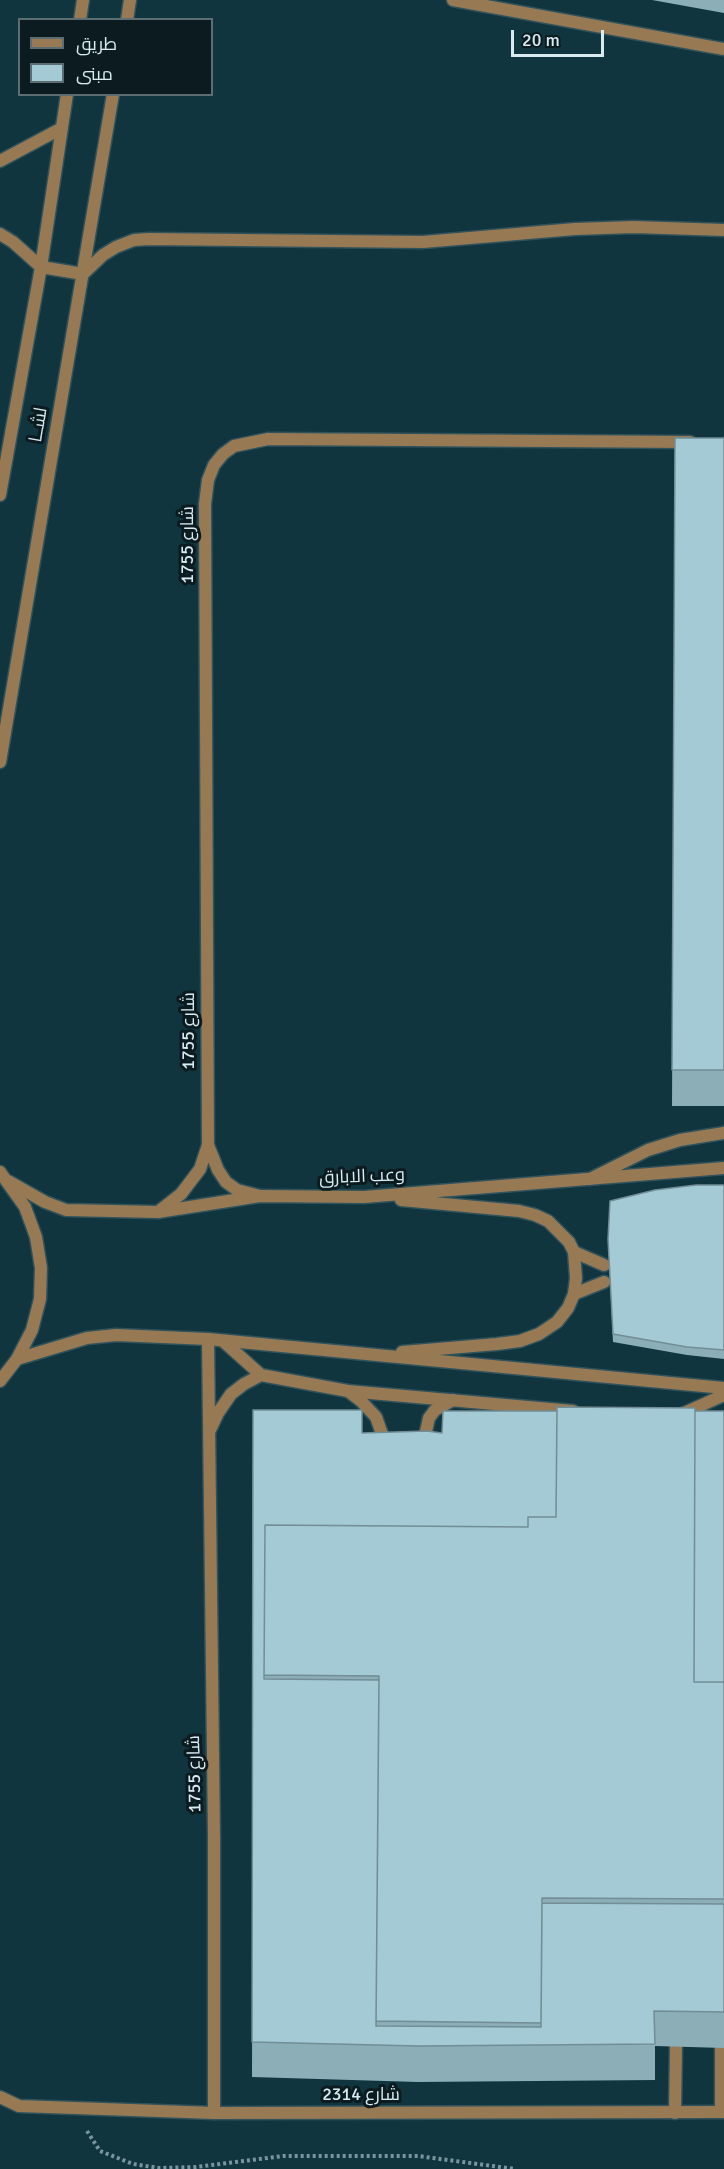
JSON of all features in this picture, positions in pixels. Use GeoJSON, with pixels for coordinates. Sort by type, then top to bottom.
{"type":"FeatureCollection","features":[{"type":"Feature","properties":{"kind":"street"},"geometry":{"type":"LineString","coordinates":[[80,18],[83,0]]}},
{"type":"Feature","properties":{"kind":"street"},"geometry":{"type":"LineString","coordinates":[[127,18],[130,0]]}},
{"type":"Feature","properties":{"kind":"street"},"geometry":{"type":"LineString","coordinates":[[453,0],[724,49]]}},
{"type":"Feature","properties":{"kind":"street","name":"لشــا"},"geometry":{"type":"LineString","coordinates":[[0,495],[68,96]]}},
{"type":"Feature","properties":{"kind":"street","name":"لشــا"},"geometry":{"type":"LineString","coordinates":[[0,762],[113,96]]}},
{"type":"Feature","properties":{"kind":"street"},"geometry":{"type":"LineString","coordinates":[[0,161],[62,128]]}},
{"type":"Feature","properties":{"kind":"street"},"geometry":{"type":"LineString","coordinates":[[0,234],[13,242],[40,267],[83,274],[103,255],[116,247],[135,240],[149,239],[423,242],[575,229],[634,227],[724,230]]}},
{"type":"Feature","properties":{"kind":"street","name":"شارع 1755"},"geometry":{"type":"LineString","coordinates":[[158,1212],[181,1194],[200,1169],[208,1145],[205,504],[208,480],[214,465],[234,446],[268,439],[699,442]]}},
{"type":"Feature","properties":{"kind":"street"},"geometry":{"type":"LineString","coordinates":[[589,1179],[648,1150],[680,1140],[724,1133]]}},
{"type":"Feature","properties":{"kind":"street","name":"شارع 1755"},"geometry":{"type":"LineString","coordinates":[[208,1145],[218,1170],[226,1182],[237,1190],[260,1196]]}},
{"type":"Feature","properties":{"kind":"street","name":"وعب الابارق"},"geometry":{"type":"LineString","coordinates":[[4,1176],[45,1202],[66,1209],[158,1212],[260,1196],[364,1197],[724,1168]]}},
{"type":"Feature","properties":{"kind":"street"},"geometry":{"type":"LineString","coordinates":[[0,1381],[18,1359],[32,1330],[40,1299],[41,1268],[36,1237],[25,1208],[4,1176]]}},
{"type":"Feature","properties":{"kind":"street"},"geometry":{"type":"LineString","coordinates":[[364,1197],[519,1210],[535,1215],[548,1221],[569,1242],[574,1252],[576,1278],[574,1294],[568,1308],[557,1322],[540,1334],[520,1341],[368,1354]]}},
{"type":"Feature","properties":{"kind":"street"},"geometry":{"type":"LineString","coordinates":[[574,1252],[604,1265]]}},
{"type":"Feature","properties":{"kind":"street"},"geometry":{"type":"LineString","coordinates":[[574,1294],[604,1282]]}},
{"type":"Feature","properties":{"kind":"street"},"geometry":{"type":"LineString","coordinates":[[18,1359],[77,1340],[116,1335],[208,1339],[724,1388]]}},
{"type":"Feature","properties":{"kind":"street","name":"شارع 1755"},"geometry":{"type":"LineString","coordinates":[[208,1339],[214,1837],[214,2113]]}},
{"type":"Feature","properties":{"kind":"street"},"geometry":{"type":"LineString","coordinates":[[223,1341],[261,1375],[348,1391],[584,1412]]}},
{"type":"Feature","properties":{"kind":"street","name":"شارع 1755"},"geometry":{"type":"LineString","coordinates":[[209,1434],[218,1413],[231,1394],[261,1375]]}},
{"type":"Feature","properties":{"kind":"street"},"geometry":{"type":"LineString","coordinates":[[348,1391],[376,1417],[382,1434],[383,1456]]}},
{"type":"Feature","properties":{"kind":"street"},"geometry":{"type":"LineString","coordinates":[[673,1417],[724,1395]]}},
{"type":"Feature","properties":{"kind":"street"},"geometry":{"type":"LineString","coordinates":[[425,1458],[423,1449],[429,1418],[435,1410],[453,1400]]}},
{"type":"Feature","properties":{"kind":"street"},"geometry":{"type":"LineString","coordinates":[[675,2113],[676,2046]]}},
{"type":"Feature","properties":{"kind":"street"},"geometry":{"type":"LineString","coordinates":[[721,2048],[722,2112]]}},
{"type":"Feature","properties":{"kind":"street","name":"شارع 2314"},"geometry":{"type":"LineString","coordinates":[[0,2097],[19,2106],[214,2113],[722,2112]]}},
{"type":"Feature","properties":{"kind":"path"},"geometry":{"type":"LineString","coordinates":[[72,2108],[100,2151],[133,2164],[159,2168],[196,2167],[283,2156],[418,2156],[515,2169]]}},
{"type":"Feature","properties":{"kind":"building"},"geometry":{"type":"Polygon","coordinates":[[[675,438],[724,438],[724,1070],[672,1070],[675,438]]]}},
{"type":"Feature","properties":{"kind":"building"},"geometry":{"type":"Polygon","coordinates":[[[696,1185],[724,1185],[724,1350],[687,1347],[613,1334],[608,1239],[610,1201],[655,1190],[696,1185]]]}},
{"type":"Feature","properties":{"kind":"building"},"geometry":{"type":"Polygon","coordinates":[[[557,1407],[695,1408],[694,1682],[724,1682],[724,1899],[542,1898],[541,2023],[376,2021],[379,1676],[264,1675],[265,1525],[528,1527],[528,1517],[556,1517],[557,1407]]]}},
{"type":"Feature","properties":{"kind":"building"},"geometry":{"type":"Polygon","coordinates":[[[253,1410],[362,1410],[362,1433],[427,1431],[442,1433],[443,1411],[557,1411],[556,1517],[528,1517],[528,1527],[265,1525],[264,1679],[379,1680],[376,2026],[541,2027],[542,1903],[724,1904],[724,2012],[654,2011],[655,2044],[418,2046],[252,2042],[253,1410]]]}},
{"type":"Feature","properties":{"kind":"building"},"geometry":{"type":"Polygon","coordinates":[[[695,1411],[724,1411],[724,1682],[694,1682],[695,1411]]]}}]}
